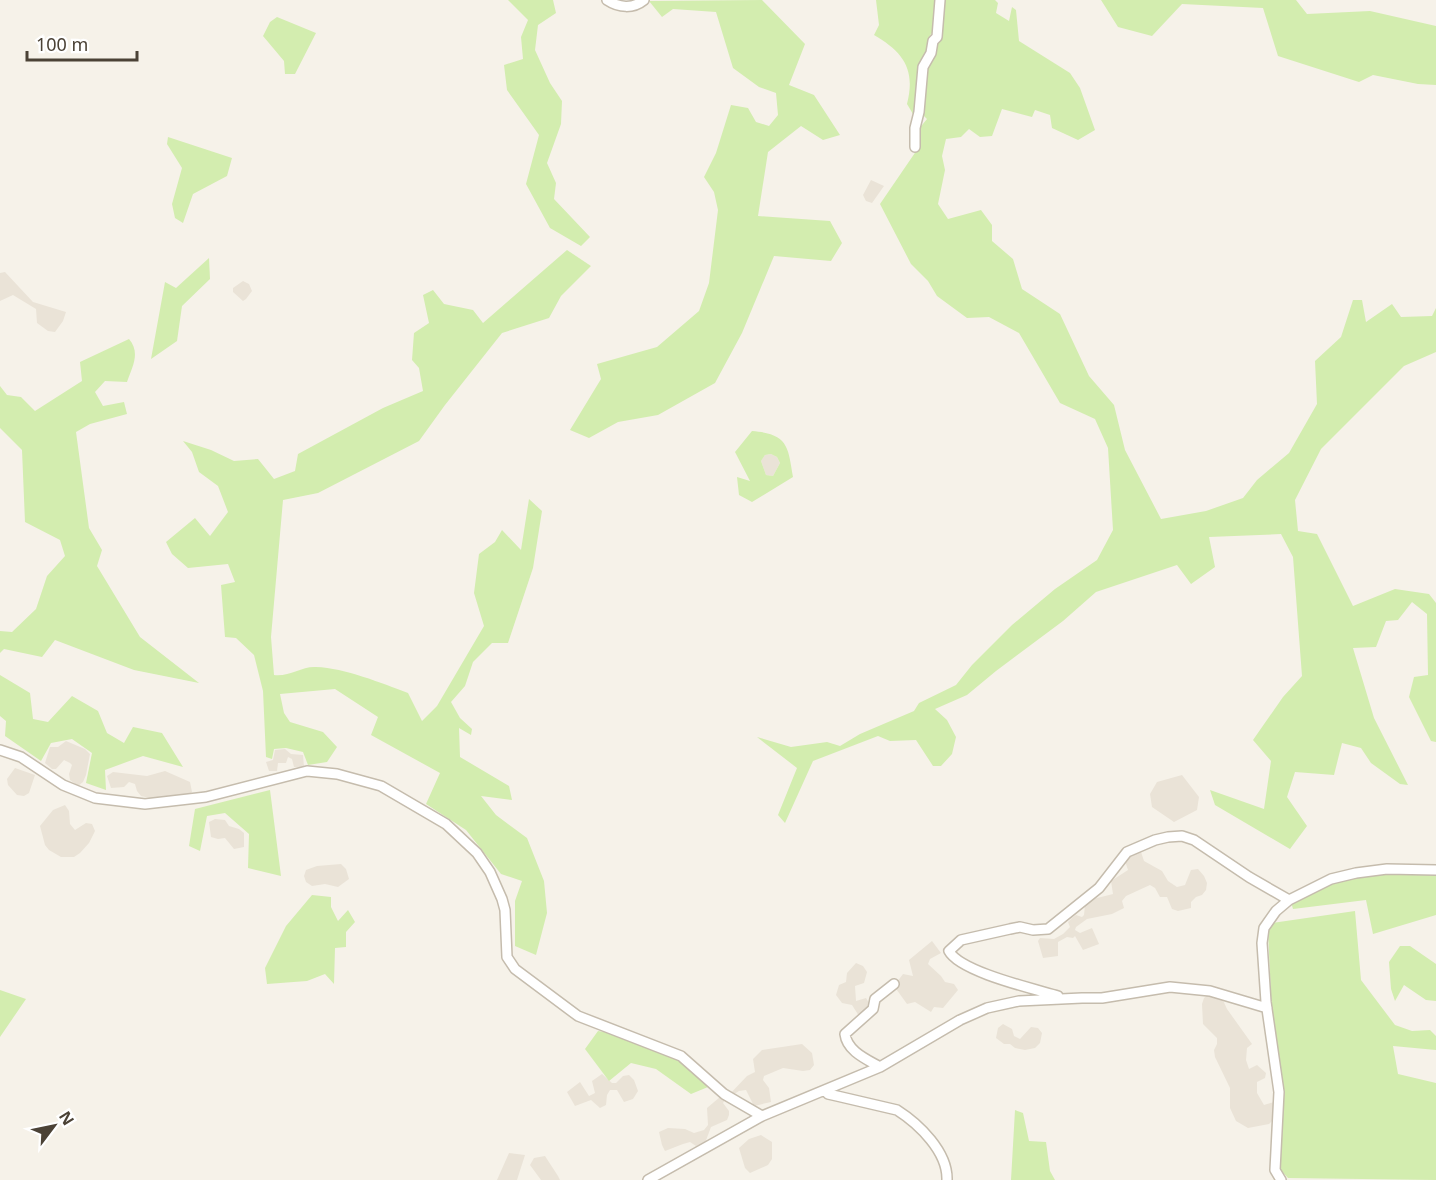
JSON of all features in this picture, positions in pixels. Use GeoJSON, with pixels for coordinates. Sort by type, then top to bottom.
{"type":"FeatureCollection","features":[{"type":"Feature","properties":{"kind":"street"},"geometry":{"type":"LineString","coordinates":[[607,0],[625,7],[638,5],[644,0]]}},
{"type":"Feature","properties":{"kind":"street"},"geometry":{"type":"LineString","coordinates":[[915,147],[915,128],[924,67],[931,53],[933,41],[937,37],[940,0]]}},
{"type":"Feature","properties":{"kind":"street"},"geometry":{"type":"LineString","coordinates":[[0,750],[21,757],[63,785],[95,798],[145,804],[206,797],[307,771],[337,774],[381,786],[446,824],[477,853],[490,872],[502,899],[505,910],[508,960],[515,969],[578,1016],[681,1056],[724,1094],[762,1116]]}},
{"type":"Feature","properties":{"kind":"street"},"geometry":{"type":"LineString","coordinates":[[1066,999],[1022,988],[996,978],[956,959],[949,951],[961,940],[1010,928],[1048,929],[1099,888],[1127,852],[1168,837],[1182,836],[1194,840],[1289,900]]}},
{"type":"Feature","properties":{"kind":"street"},"geometry":{"type":"LineString","coordinates":[[1281,1180],[1275,1170],[1279,1092],[1267,1008],[1262,943],[1264,928],[1276,911],[1289,900],[1331,879],[1387,869],[1436,870]]}},
{"type":"Feature","properties":{"kind":"street"},"geometry":{"type":"LineString","coordinates":[[880,1067],[854,1052],[848,1045],[845,1034],[873,1009],[875,999],[894,984]]}},
{"type":"Feature","properties":{"kind":"street"},"geometry":{"type":"LineString","coordinates":[[648,1180],[762,1116],[880,1067],[960,1020],[987,1008],[1019,1001],[1102,999],[1156,988],[1186,987],[1228,996],[1267,1008]]}},
{"type":"Feature","properties":{"kind":"street"},"geometry":{"type":"LineString","coordinates":[[825,1090],[828,1094],[897,1110],[905,1115],[944,1160],[947,1180]]}},
{"type":"Feature","properties":{"kind":"shaded area"},"geometry":{"type":"Polygon","coordinates":[[[871,180],[884,186],[872,203],[866,201],[863,195],[871,180]]]}},
{"type":"Feature","properties":{"kind":"shaded area"},"geometry":{"type":"Polygon","coordinates":[[[5,272],[33,302],[66,312],[55,332],[48,331],[37,323],[36,309],[13,295],[0,301],[0,273],[5,272]]]}},
{"type":"Feature","properties":{"kind":"shaded area"},"geometry":{"type":"Polygon","coordinates":[[[243,281],[249,284],[252,291],[243,301],[233,292],[233,288],[243,281]]]}},
{"type":"Feature","properties":{"kind":"shaded area"},"geometry":{"type":"Polygon","coordinates":[[[771,454],[777,457],[780,463],[773,476],[766,475],[761,461],[765,455],[771,454]]]}},
{"type":"Feature","properties":{"kind":"shaded area"},"geometry":{"type":"Polygon","coordinates":[[[66,741],[85,749],[90,754],[86,775],[78,786],[70,780],[72,765],[70,763],[64,760],[56,769],[52,769],[45,763],[50,747],[58,747],[66,741]]]}},
{"type":"Feature","properties":{"kind":"shaded area"},"geometry":{"type":"Polygon","coordinates":[[[285,749],[291,754],[303,755],[304,767],[294,767],[292,759],[288,757],[286,763],[278,763],[277,771],[269,771],[266,762],[273,760],[275,750],[285,749]]]}},
{"type":"Feature","properties":{"kind":"shaded area"},"geometry":{"type":"Polygon","coordinates":[[[15,768],[35,775],[29,793],[24,796],[17,795],[8,785],[7,779],[15,768]]]}},
{"type":"Feature","properties":{"kind":"shaded area"},"geometry":{"type":"Polygon","coordinates":[[[165,771],[190,782],[192,792],[180,798],[167,796],[154,799],[141,796],[135,784],[129,782],[124,787],[111,788],[107,776],[113,772],[147,776],[165,771]]]}},
{"type":"Feature","properties":{"kind":"shaded area"},"geometry":{"type":"Polygon","coordinates":[[[1182,775],[1199,797],[1197,810],[1174,822],[1152,807],[1150,794],[1157,782],[1182,775]]]}},
{"type":"Feature","properties":{"kind":"shaded area"},"geometry":{"type":"Polygon","coordinates":[[[65,805],[69,811],[70,824],[75,830],[86,823],[92,824],[95,831],[89,843],[74,857],[61,857],[49,850],[45,845],[40,826],[53,810],[65,805]]]}},
{"type":"Feature","properties":{"kind":"shaded area"},"geometry":{"type":"Polygon","coordinates":[[[215,819],[225,820],[229,826],[244,833],[244,847],[234,849],[225,838],[211,837],[209,822],[215,819]]]}},
{"type":"Feature","properties":{"kind":"shaded area"},"geometry":{"type":"Polygon","coordinates":[[[1140,849],[1144,861],[1162,871],[1168,881],[1177,887],[1185,885],[1191,870],[1198,869],[1207,883],[1206,890],[1191,902],[1191,908],[1178,911],[1172,909],[1167,897],[1160,897],[1155,888],[1150,885],[1126,896],[1122,901],[1124,908],[1112,914],[1087,919],[1076,927],[1075,930],[1080,933],[1092,928],[1099,944],[1083,950],[1075,936],[1067,937],[1058,942],[1058,956],[1043,958],[1038,941],[1040,938],[1054,939],[1063,934],[1070,927],[1068,922],[1073,917],[1084,915],[1085,905],[1089,900],[1113,894],[1111,881],[1128,870],[1124,858],[1140,849]]]}},
{"type":"Feature","properties":{"kind":"shaded area"},"geometry":{"type":"Polygon","coordinates":[[[341,864],[346,869],[349,879],[338,887],[325,884],[312,886],[306,882],[304,876],[306,870],[317,866],[341,864]]]}},
{"type":"Feature","properties":{"kind":"shaded area"},"geometry":{"type":"Polygon","coordinates":[[[932,941],[941,953],[930,959],[928,964],[945,982],[954,984],[958,990],[943,1008],[934,1007],[931,1012],[915,1002],[907,1004],[894,986],[903,974],[913,976],[909,960],[932,941]]]}},
{"type":"Feature","properties":{"kind":"shaded area"},"geometry":{"type":"Polygon","coordinates":[[[856,963],[863,966],[867,972],[864,983],[855,986],[856,1001],[866,998],[872,1008],[859,1016],[852,1005],[842,1003],[836,995],[839,985],[846,982],[847,973],[856,963]]]}},
{"type":"Feature","properties":{"kind":"shaded area"},"geometry":{"type":"Polygon","coordinates":[[[1209,994],[1221,996],[1227,1009],[1252,1044],[1247,1048],[1246,1060],[1249,1069],[1257,1065],[1266,1073],[1265,1078],[1257,1082],[1257,1093],[1264,1105],[1274,1102],[1274,1119],[1269,1124],[1248,1128],[1236,1121],[1230,1108],[1230,1088],[1215,1057],[1217,1038],[1203,1024],[1202,1004],[1204,998],[1209,994]]]}},
{"type":"Feature","properties":{"kind":"shaded area"},"geometry":{"type":"Polygon","coordinates":[[[1003,1024],[1012,1029],[1014,1036],[1020,1039],[1031,1027],[1038,1028],[1042,1033],[1040,1043],[1035,1048],[1025,1050],[1004,1044],[996,1038],[998,1028],[1003,1024]]]}},
{"type":"Feature","properties":{"kind":"shaded area"},"geometry":{"type":"Polygon","coordinates":[[[802,1044],[812,1053],[814,1065],[810,1070],[783,1068],[764,1076],[763,1080],[769,1088],[771,1102],[754,1106],[746,1090],[739,1091],[723,1103],[729,1111],[727,1120],[711,1127],[705,1143],[696,1146],[690,1142],[665,1151],[659,1132],[668,1128],[685,1129],[694,1133],[704,1130],[708,1125],[707,1108],[720,1097],[728,1096],[747,1076],[755,1072],[753,1059],[762,1050],[802,1044]]]}},
{"type":"Feature","properties":{"kind":"shaded area"},"geometry":{"type":"Polygon","coordinates":[[[602,1074],[612,1083],[629,1075],[634,1080],[638,1091],[633,1099],[624,1102],[617,1090],[610,1090],[606,1105],[600,1108],[591,1100],[575,1106],[567,1092],[580,1082],[589,1096],[595,1093],[592,1081],[602,1074]]]}},
{"type":"Feature","properties":{"kind":"shaded area"},"geometry":{"type":"Polygon","coordinates":[[[761,1135],[772,1142],[772,1159],[768,1165],[750,1173],[745,1168],[739,1148],[749,1139],[761,1135]]]}},
{"type":"Feature","properties":{"kind":"shaded area"},"geometry":{"type":"Polygon","coordinates":[[[509,1153],[525,1155],[517,1180],[497,1180],[509,1153]]]}},
{"type":"Feature","properties":{"kind":"shaded area"},"geometry":{"type":"Polygon","coordinates":[[[545,1156],[560,1180],[541,1180],[530,1165],[534,1158],[545,1156]]]}},
{"type":"Feature","properties":{"kind":"green space"},"geometry":{"type":"Polygon","coordinates":[[[508,0],[553,0],[556,13],[538,25],[535,50],[550,83],[562,101],[561,124],[547,163],[556,183],[554,199],[590,237],[581,246],[550,228],[526,184],[539,135],[507,90],[504,65],[523,59],[521,37],[528,20],[508,0]]]}},
{"type":"Feature","properties":{"kind":"green space"},"geometry":{"type":"Polygon","coordinates":[[[762,0],[805,44],[789,85],[814,95],[840,135],[823,140],[801,126],[768,152],[758,216],[830,221],[842,243],[831,261],[774,256],[742,333],[715,383],[658,415],[618,422],[589,438],[570,430],[601,379],[597,364],[657,347],[699,311],[709,283],[718,210],[714,192],[704,177],[716,153],[731,105],[748,108],[756,122],[769,126],[778,115],[776,93],[759,87],[733,68],[716,12],[673,9],[662,17],[649,1],[762,0]]]}},
{"type":"Feature","properties":{"kind":"green space"},"geometry":{"type":"Polygon","coordinates":[[[876,0],[938,0],[936,27],[929,37],[930,52],[919,85],[913,114],[907,104],[910,81],[905,63],[893,48],[874,35],[879,25],[876,0]]]}},
{"type":"Feature","properties":{"kind":"green space"},"geometry":{"type":"Polygon","coordinates":[[[944,0],[995,0],[998,3],[996,13],[1009,21],[1012,7],[1016,10],[1019,41],[1070,73],[1080,88],[1095,130],[1078,140],[1052,128],[1050,115],[1035,110],[1032,117],[1002,109],[992,136],[980,137],[969,129],[961,137],[946,139],[942,156],[945,170],[938,204],[948,219],[981,210],[992,225],[992,241],[1013,259],[1022,289],[1060,314],[1089,376],[1114,405],[1125,450],[1161,519],[1206,511],[1243,498],[1257,480],[1289,453],[1317,404],[1315,361],[1341,337],[1353,300],[1362,300],[1366,322],[1392,304],[1401,317],[1432,316],[1436,308],[1436,352],[1404,366],[1321,449],[1295,500],[1298,531],[1317,534],[1353,606],[1395,589],[1429,594],[1436,603],[1436,742],[1431,741],[1409,697],[1414,677],[1428,675],[1427,614],[1412,602],[1398,620],[1386,621],[1376,647],[1353,648],[1374,718],[1408,785],[1400,784],[1371,763],[1361,748],[1342,743],[1334,775],[1295,772],[1287,797],[1307,826],[1290,849],[1215,805],[1210,790],[1264,809],[1271,761],[1253,740],[1283,697],[1302,676],[1293,557],[1281,534],[1209,537],[1215,567],[1191,584],[1177,565],[1096,592],[1063,621],[967,695],[935,709],[947,720],[956,737],[952,754],[941,766],[933,766],[916,740],[890,741],[878,736],[813,761],[785,823],[778,815],[797,768],[757,737],[791,747],[827,742],[840,746],[860,734],[914,711],[919,703],[956,685],[972,665],[1012,625],[1055,589],[1097,560],[1113,530],[1108,448],[1095,419],[1060,403],[1019,333],[989,317],[967,318],[937,296],[928,281],[911,264],[880,204],[921,144],[918,130],[927,119],[921,113],[925,67],[944,0]]]}},
{"type":"Feature","properties":{"kind":"green space"},"geometry":{"type":"Polygon","coordinates":[[[1101,0],[1296,0],[1307,14],[1370,11],[1436,26],[1436,85],[1418,84],[1373,75],[1359,82],[1278,56],[1263,8],[1182,4],[1152,36],[1118,27],[1101,0]]]}},
{"type":"Feature","properties":{"kind":"green space"},"geometry":{"type":"Polygon","coordinates":[[[277,17],[316,33],[295,74],[285,74],[284,61],[263,36],[270,22],[277,17]]]}},
{"type":"Feature","properties":{"kind":"green space"},"geometry":{"type":"Polygon","coordinates":[[[168,137],[232,158],[227,176],[193,194],[183,223],[175,218],[172,204],[182,168],[167,144],[168,137]]]}},
{"type":"Feature","properties":{"kind":"green space"},"geometry":{"type":"Polygon","coordinates":[[[567,250],[591,266],[561,296],[549,318],[502,333],[419,441],[318,493],[283,500],[271,637],[274,675],[316,667],[339,670],[363,677],[408,693],[422,721],[437,706],[484,626],[474,593],[479,554],[495,542],[502,530],[521,550],[529,499],[542,511],[533,568],[508,643],[492,643],[473,662],[465,686],[451,702],[460,718],[472,729],[471,735],[459,728],[460,757],[509,786],[512,800],[481,796],[496,815],[527,838],[544,881],[547,913],[536,955],[515,946],[515,901],[522,881],[501,874],[466,830],[426,804],[440,773],[371,735],[378,717],[335,689],[280,694],[284,713],[290,722],[323,732],[337,747],[327,762],[308,765],[303,752],[286,748],[274,749],[272,759],[266,757],[263,691],[254,655],[236,638],[225,637],[221,585],[235,582],[228,564],[188,568],[172,554],[166,542],[195,518],[210,536],[228,512],[218,486],[199,472],[192,452],[183,441],[211,450],[234,461],[258,459],[274,479],[295,471],[298,454],[383,408],[423,391],[419,368],[412,360],[414,333],[429,323],[423,295],[433,290],[444,304],[473,310],[483,323],[567,250]]]}},
{"type":"Feature","properties":{"kind":"green space"},"geometry":{"type":"Polygon","coordinates":[[[209,258],[210,279],[182,306],[177,341],[151,359],[165,282],[176,288],[209,258]]]}},
{"type":"Feature","properties":{"kind":"green space"},"geometry":{"type":"Polygon","coordinates":[[[129,339],[133,344],[135,355],[127,382],[105,381],[95,392],[103,406],[124,402],[127,414],[90,424],[76,432],[89,528],[102,550],[97,566],[140,637],[199,683],[134,670],[55,640],[42,657],[4,649],[0,653],[0,631],[12,632],[36,609],[47,576],[65,556],[60,540],[25,522],[22,450],[0,428],[0,386],[7,395],[21,397],[35,411],[82,381],[80,362],[129,339]]]}},
{"type":"Feature","properties":{"kind":"green space"},"geometry":{"type":"Polygon","coordinates":[[[752,431],[773,435],[784,443],[790,457],[793,477],[752,502],[739,495],[737,477],[750,481],[735,452],[752,431]],[[771,454],[765,455],[761,461],[766,475],[773,476],[780,463],[777,457],[771,454]]]}},
{"type":"Feature","properties":{"kind":"green space"},"geometry":{"type":"Polygon","coordinates":[[[0,675],[30,693],[33,719],[48,722],[72,696],[98,711],[107,733],[124,743],[133,727],[162,733],[183,767],[143,756],[105,770],[106,790],[86,783],[92,753],[72,739],[51,743],[41,761],[5,736],[6,721],[0,716],[0,675]]]}},
{"type":"Feature","properties":{"kind":"green space"},"geometry":{"type":"Polygon","coordinates":[[[270,790],[281,876],[248,868],[249,834],[225,813],[207,816],[200,851],[189,846],[195,809],[270,790]]]}},
{"type":"Feature","properties":{"kind":"green space"},"geometry":{"type":"Polygon","coordinates":[[[1386,872],[1436,874],[1436,915],[1373,934],[1366,900],[1293,909],[1291,902],[1326,885],[1348,878],[1386,872]]]}},
{"type":"Feature","properties":{"kind":"green space"},"geometry":{"type":"Polygon","coordinates":[[[312,895],[331,897],[331,907],[338,921],[348,910],[355,922],[346,932],[346,947],[335,948],[334,984],[325,974],[307,981],[267,984],[265,968],[286,926],[312,895]]]}},
{"type":"Feature","properties":{"kind":"green space"},"geometry":{"type":"Polygon","coordinates":[[[1355,911],[1361,980],[1395,1025],[1412,1031],[1430,1030],[1436,1036],[1436,1050],[1393,1046],[1398,1074],[1436,1083],[1436,1180],[1288,1178],[1279,1168],[1268,931],[1272,923],[1355,911]]]}},
{"type":"Feature","properties":{"kind":"green space"},"geometry":{"type":"Polygon","coordinates":[[[1400,946],[1410,946],[1436,964],[1436,1001],[1426,1000],[1404,985],[1395,1001],[1391,989],[1389,962],[1400,946]]]}},
{"type":"Feature","properties":{"kind":"green space"},"geometry":{"type":"Polygon","coordinates":[[[0,990],[26,999],[0,1037],[0,990]]]}},
{"type":"Feature","properties":{"kind":"green space"},"geometry":{"type":"Polygon","coordinates":[[[598,1031],[622,1035],[684,1063],[708,1087],[691,1094],[656,1069],[631,1063],[609,1081],[585,1049],[598,1031]]]}},
{"type":"Feature","properties":{"kind":"green space"},"geometry":{"type":"Polygon","coordinates":[[[1015,1110],[1023,1113],[1029,1141],[1046,1142],[1050,1171],[1055,1180],[1011,1180],[1015,1110]]]}}]}
